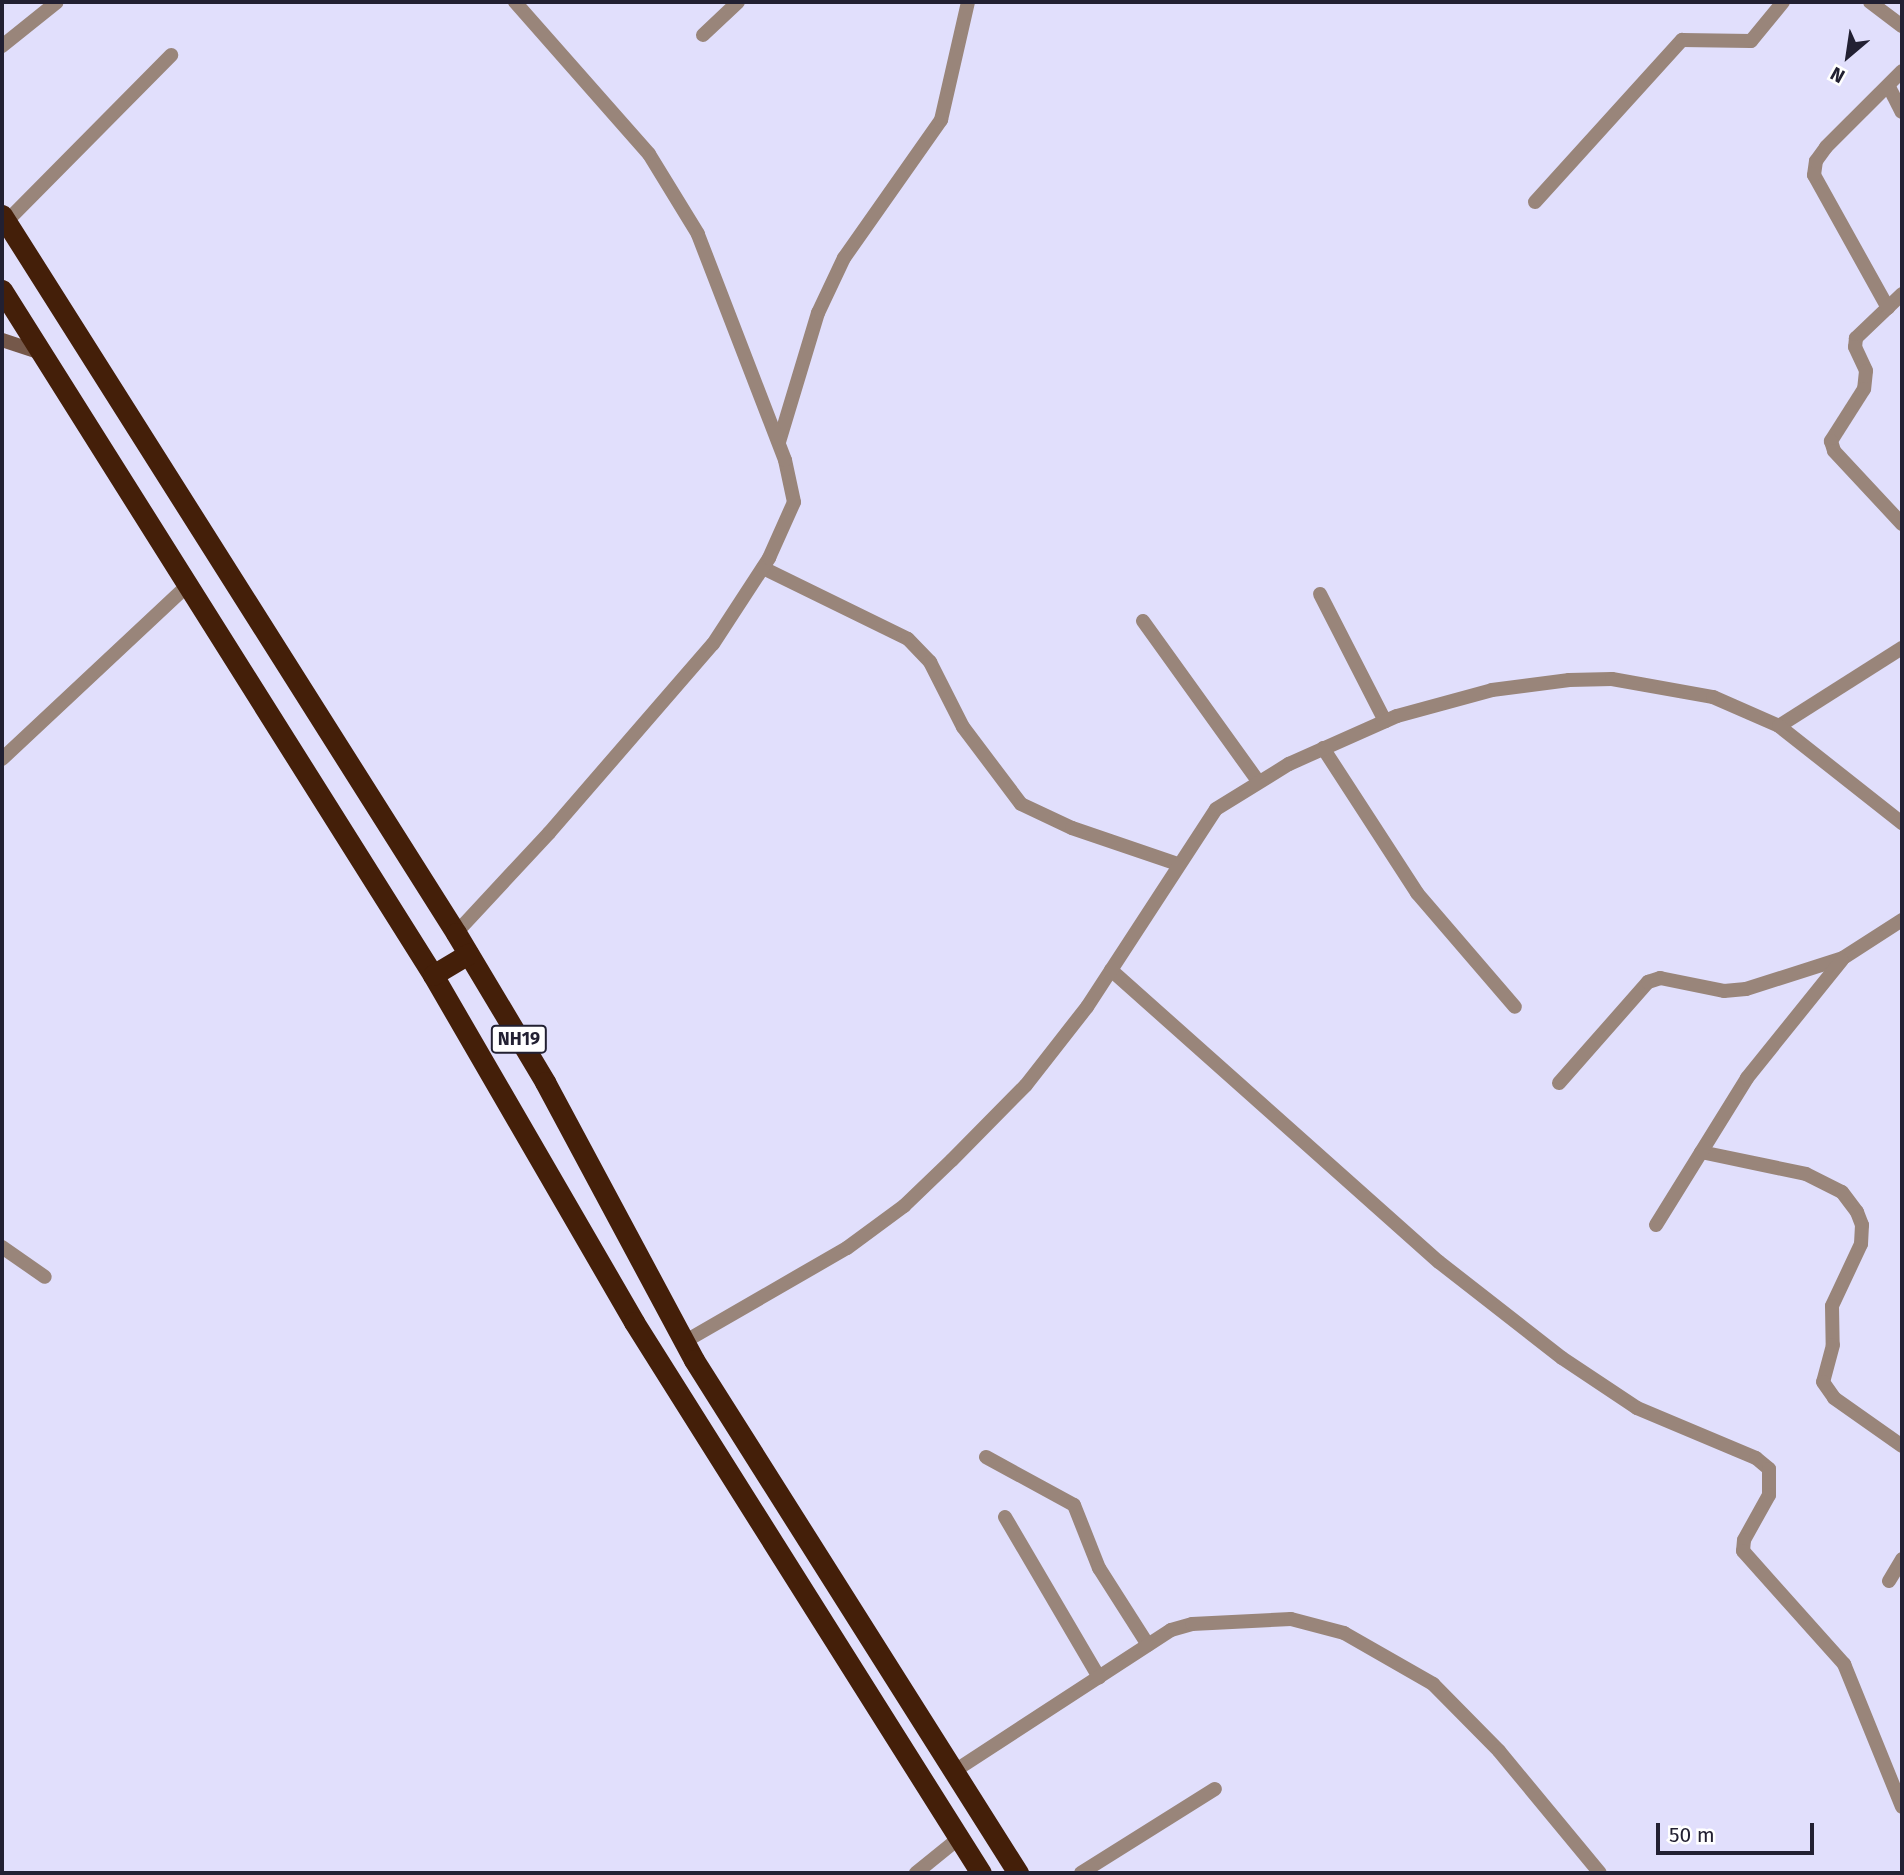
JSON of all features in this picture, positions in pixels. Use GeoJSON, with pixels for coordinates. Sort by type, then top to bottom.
{"type":"FeatureCollection","features":[{"type":"Feature","properties":{"kind":"highway","name":"NH19"},"geometry":{"type":"LineString","coordinates":[[4,218],[456,933],[545,1082],[684,1342],[1018,1873]]}},
{"type":"Feature","properties":{"kind":"highway","name":"NH19"},"geometry":{"type":"LineString","coordinates":[[2,290],[433,975],[634,1322],[981,1873]]}},
{"type":"Feature","properties":{"kind":"highway"},"geometry":{"type":"LineString","coordinates":[[433,975],[468,954]]}},
{"type":"Feature","properties":{"kind":"street"},"geometry":{"type":"LineString","coordinates":[[2,46],[57,2]]}},
{"type":"Feature","properties":{"kind":"street"},"geometry":{"type":"LineString","coordinates":[[456,933],[550,833],[713,644],[763,568],[794,502],[779,442],[698,234],[649,154],[515,2]]}},
{"type":"Feature","properties":{"kind":"street"},"geometry":{"type":"LineString","coordinates":[[703,35],[738,2]]}},
{"type":"Feature","properties":{"kind":"street"},"geometry":{"type":"LineString","coordinates":[[779,442],[818,313],[844,258],[941,120],[968,2]]}},
{"type":"Feature","properties":{"kind":"street"},"geometry":{"type":"LineString","coordinates":[[1535,202],[1682,40],[1751,41],[1783,2]]}},
{"type":"Feature","properties":{"kind":"street"},"geometry":{"type":"LineString","coordinates":[[1870,2],[1902,26]]}},
{"type":"Feature","properties":{"kind":"street"},"geometry":{"type":"LineString","coordinates":[[4,218],[171,55]]}},
{"type":"Feature","properties":{"kind":"street"},"geometry":{"type":"LineString","coordinates":[[1888,307],[1814,175],[1816,161],[1826,147],[1889,87],[1902,71]]}},
{"type":"Feature","properties":{"kind":"street"},"geometry":{"type":"LineString","coordinates":[[1889,87],[1902,112]]}},
{"type":"Feature","properties":{"kind":"street"},"geometry":{"type":"LineString","coordinates":[[1902,294],[1856,338],[1855,347],[1866,371],[1864,389],[1831,441],[1834,451],[1902,524]]}},
{"type":"Feature","properties":{"kind":"street"},"geometry":{"type":"LineString","coordinates":[[2,340],[41,353]]}},
{"type":"Feature","properties":{"kind":"street"},"geometry":{"type":"LineString","coordinates":[[763,568],[908,639],[930,662],[962,727],[1021,804],[1072,828],[1178,864]]}},
{"type":"Feature","properties":{"kind":"street"},"geometry":{"type":"LineString","coordinates":[[2,759],[187,586]]}},
{"type":"Feature","properties":{"kind":"street"},"geometry":{"type":"LineString","coordinates":[[1320,594],[1385,721]]}},
{"type":"Feature","properties":{"kind":"street"},"geometry":{"type":"LineString","coordinates":[[1143,621],[1258,781]]}},
{"type":"Feature","properties":{"kind":"street"},"geometry":{"type":"LineString","coordinates":[[1779,726],[1902,648]]}},
{"type":"Feature","properties":{"kind":"street"},"geometry":{"type":"LineString","coordinates":[[684,1342],[848,1248],[904,1206],[1026,1085],[1111,970],[1216,809],[1258,781],[1385,721],[1492,690],[1612,679],[1713,697],[1779,726],[1902,823]]}},
{"type":"Feature","properties":{"kind":"street"},"geometry":{"type":"LineString","coordinates":[[1323,748],[1417,893],[1515,1007]]}},
{"type":"Feature","properties":{"kind":"street"},"geometry":{"type":"LineString","coordinates":[[1559,1083],[1648,982],[1660,978],[1735,990],[1843,958],[1902,920]]}},
{"type":"Feature","properties":{"kind":"street"},"geometry":{"type":"LineString","coordinates":[[1657,1225],[1748,1078],[1843,958]]}},
{"type":"Feature","properties":{"kind":"street"},"geometry":{"type":"LineString","coordinates":[[1111,970],[1439,1262],[1562,1358],[1637,1408],[1756,1458],[1769,1469],[1769,1494],[1743,1550],[1844,1664],[1902,1807]]}},
{"type":"Feature","properties":{"kind":"street"},"geometry":{"type":"LineString","coordinates":[[1701,1152],[1806,1174],[1842,1192],[1857,1212],[1862,1226],[1861,1244],[1832,1306],[1833,1345],[1823,1382],[1834,1398],[1902,1446]]}},
{"type":"Feature","properties":{"kind":"street"},"geometry":{"type":"LineString","coordinates":[[2,1247],[45,1277]]}},
{"type":"Feature","properties":{"kind":"street"},"geometry":{"type":"LineString","coordinates":[[986,1457],[1073,1505],[1099,1568],[1148,1645]]}},
{"type":"Feature","properties":{"kind":"street"},"geometry":{"type":"LineString","coordinates":[[1005,1517],[1099,1677]]}},
{"type":"Feature","properties":{"kind":"street"},"geometry":{"type":"LineString","coordinates":[[1889,1581],[1902,1559]]}},
{"type":"Feature","properties":{"kind":"street"},"geometry":{"type":"LineString","coordinates":[[953,1772],[1171,1630],[1192,1624],[1291,1619],[1344,1633],[1433,1684],[1462,1710],[1600,1873]]}},
{"type":"Feature","properties":{"kind":"street"},"geometry":{"type":"LineString","coordinates":[[1081,1873],[1215,1789]]}},
{"type":"Feature","properties":{"kind":"street"},"geometry":{"type":"LineString","coordinates":[[916,1873],[959,1838]]}}]}
